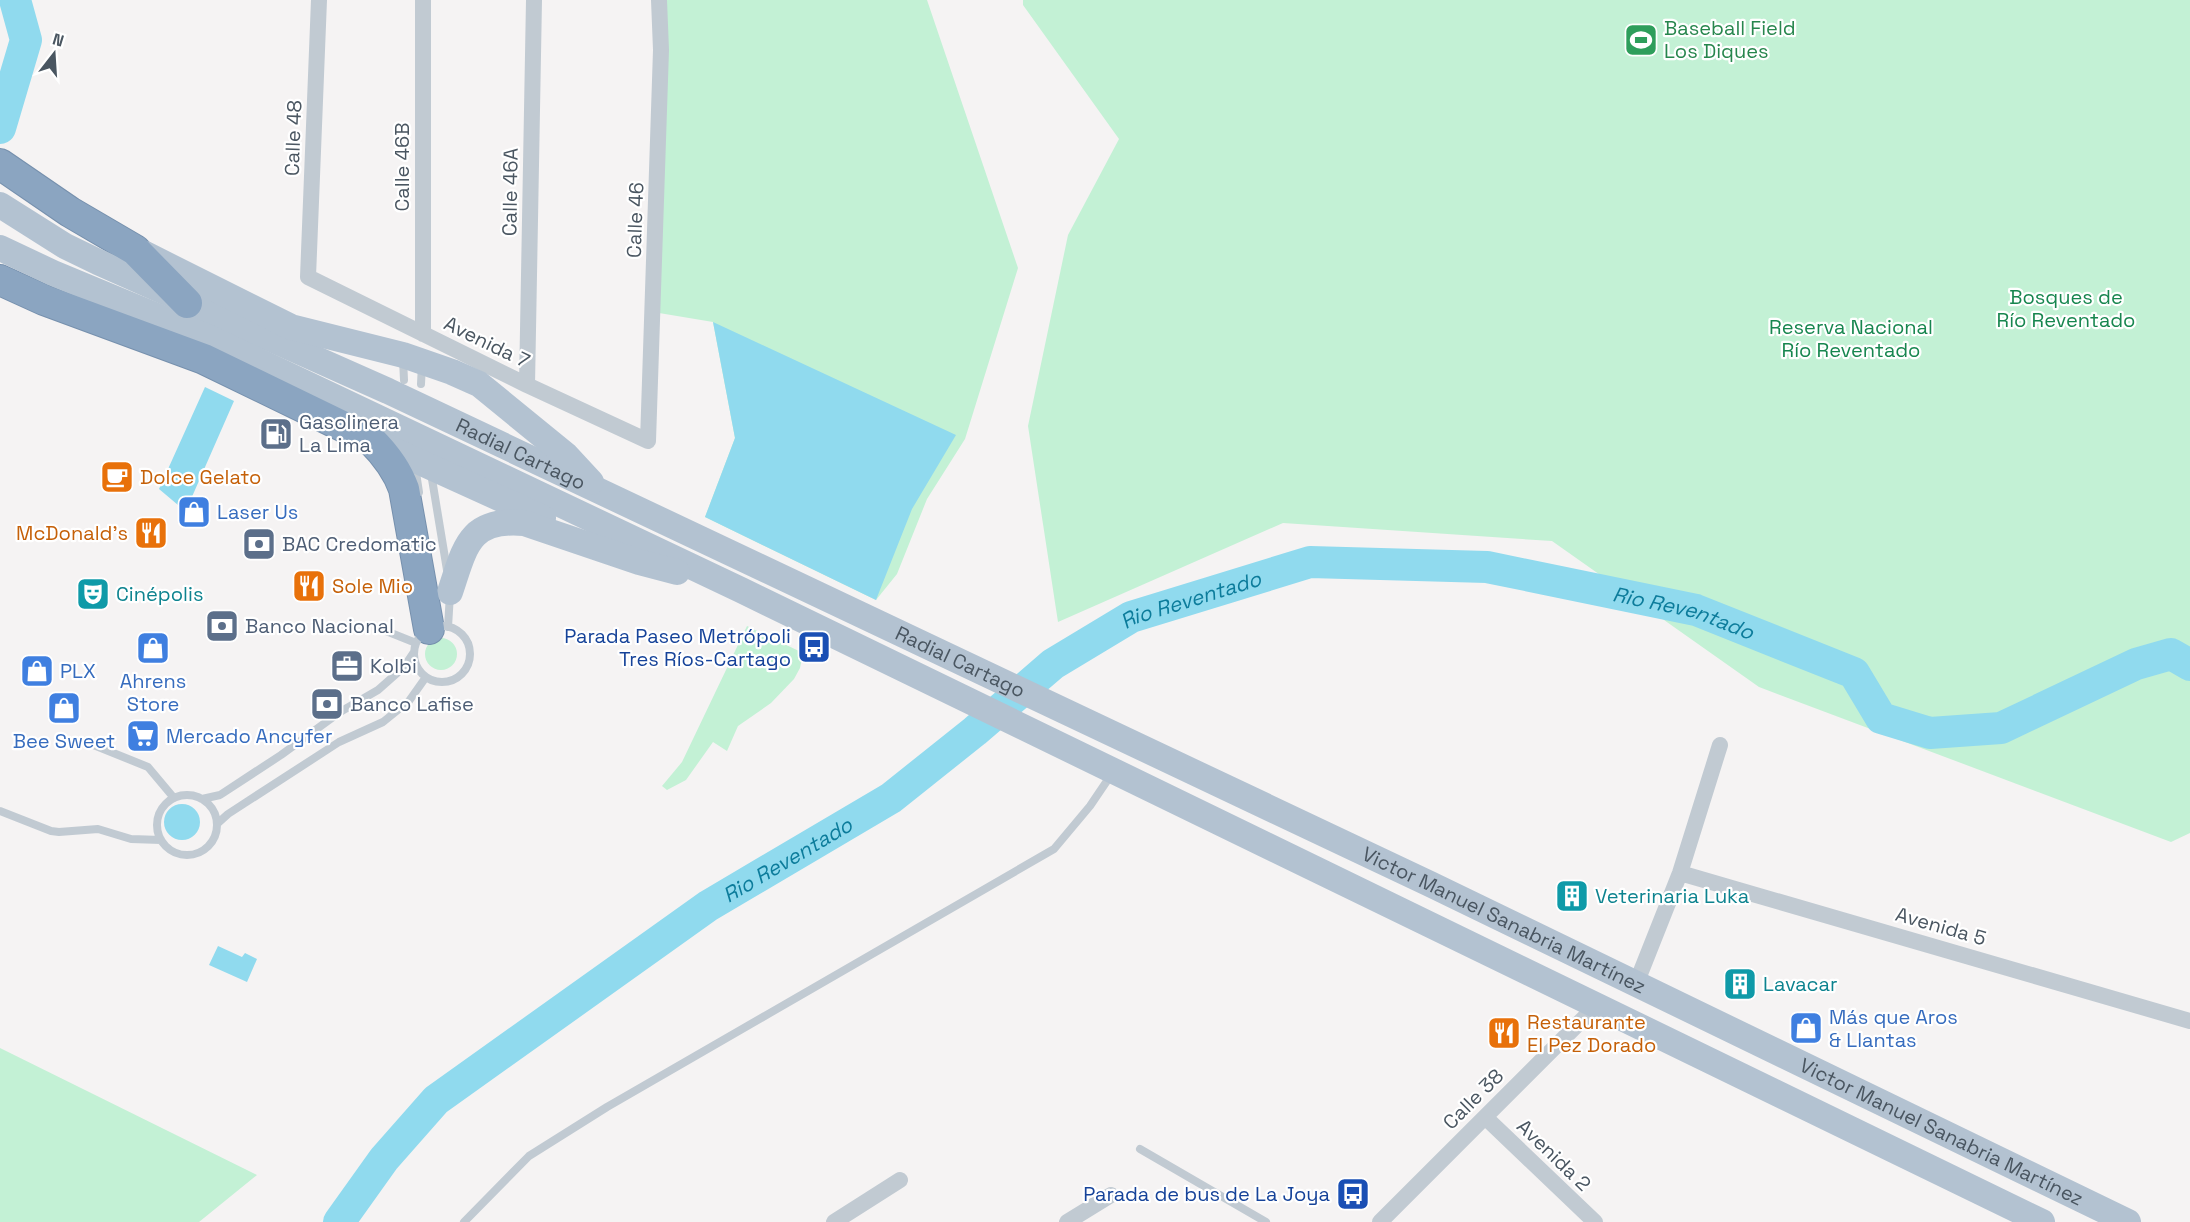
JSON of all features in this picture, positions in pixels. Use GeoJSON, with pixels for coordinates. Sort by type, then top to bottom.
{"type":"FeatureCollection","features":[{"type":"Feature","properties":{"kind":"highway"},"geometry":{"type":"LineString","coordinates":[[0,164],[70,212],[135,250],[187,303]]}},
{"type":"Feature","properties":{"kind":"highway"},"geometry":{"type":"LineString","coordinates":[[4,261],[44,300],[204,359],[371,440],[384,453],[399,475],[404,489],[430,632]]}},
{"type":"Feature","properties":{"kind":"main road","name":"Radial Cartago"},"geometry":{"type":"LineString","coordinates":[[0,205],[32,227],[98,262],[388,391],[1041,701]]}},
{"type":"Feature","properties":{"kind":"main road"},"geometry":{"type":"LineString","coordinates":[[135,250],[291,327],[413,370],[479,384],[566,455],[602,493]]}},
{"type":"Feature","properties":{"kind":"main road","name":"Radial Cartago"},"geometry":{"type":"LineString","coordinates":[[4,261],[212,339],[741,590],[1026,730]]}},
{"type":"Feature","properties":{"kind":"main road"},"geometry":{"type":"LineString","coordinates":[[371,440],[639,562]]}},
{"type":"Feature","properties":{"kind":"main road"},"geometry":{"type":"LineString","coordinates":[[450,592],[466,547],[473,536],[495,524],[507,522],[524,523],[639,562],[741,590]]}},
{"type":"Feature","properties":{"kind":"main road","name":"Victor Manuel Sanabria Martínez"},"geometry":{"type":"LineString","coordinates":[[1041,701],[1430,884],[2128,1222]]}},
{"type":"Feature","properties":{"kind":"main road","name":"Victor Manuel Sanabria Martínez"},"geometry":{"type":"LineString","coordinates":[[1026,730],[2042,1222]]}},
{"type":"Feature","properties":{"kind":"main road"},"geometry":{"type":"LineString","coordinates":[[1299,862],[1305,855],[1318,855],[1379,884],[1404,891],[1418,890],[1430,884]]}},
{"type":"Feature","properties":{"kind":"street","name":"Calle 48"},"geometry":{"type":"LineString","coordinates":[[308,277],[319,0]]}},
{"type":"Feature","properties":{"kind":"street","name":"Calle 46B"},"geometry":{"type":"LineString","coordinates":[[423,0],[423,334]]}},
{"type":"Feature","properties":{"kind":"street","name":"Calle 46A"},"geometry":{"type":"LineString","coordinates":[[527,385],[534,0]]}},
{"type":"Feature","properties":{"kind":"street","name":"Calle 46"},"geometry":{"type":"LineString","coordinates":[[648,441],[661,50],[659,0]]}},
{"type":"Feature","properties":{"kind":"street","name":"Avenida 7"},"geometry":{"type":"LineString","coordinates":[[308,277],[527,385],[648,441]]}},
{"type":"Feature","properties":{"kind":"street"},"geometry":{"type":"LineString","coordinates":[[1636,984],[1680,873],[1720,745]]}},
{"type":"Feature","properties":{"kind":"street","name":"Avenida 5"},"geometry":{"type":"LineString","coordinates":[[1680,873],[2190,1021]]}},
{"type":"Feature","properties":{"kind":"street","name":"Calle 38"},"geometry":{"type":"LineString","coordinates":[[1380,1222],[1596,1006]]}},
{"type":"Feature","properties":{"kind":"street","name":"Avenida 2"},"geometry":{"type":"LineString","coordinates":[[1485,1118],[1595,1222]]}},
{"type":"Feature","properties":{"kind":"street"},"geometry":{"type":"LineString","coordinates":[[834,1222],[900,1180]]}},
{"type":"Feature","properties":{"kind":"street"},"geometry":{"type":"LineString","coordinates":[[1067,1222],[1111,1195]]}},
{"type":"Feature","properties":{"kind":"lane"},"geometry":{"type":"LineString","coordinates":[[415,466],[420,500]]}},
{"type":"Feature","properties":{"kind":"lane"},"geometry":{"type":"LineString","coordinates":[[386,631],[430,632],[463,636],[468,643],[469,660],[466,668],[460,675],[444,682],[435,681],[419,671],[415,662],[430,632],[450,592],[430,470]]}},
{"type":"Feature","properties":{"kind":"lane"},"geometry":{"type":"LineString","coordinates":[[202,799],[220,795],[281,755],[340,712],[378,690],[404,668],[430,632]]}},
{"type":"Feature","properties":{"kind":"lane"},"geometry":{"type":"LineString","coordinates":[[218,823],[228,814],[339,742],[383,722],[409,701],[426,677]]}},
{"type":"Feature","properties":{"kind":"lane"},"geometry":{"type":"LineString","coordinates":[[91,744],[148,767],[174,798]]}},
{"type":"Feature","properties":{"kind":"lane"},"geometry":{"type":"LineString","coordinates":[[464,1222],[529,1156],[607,1107],[1054,849],[1090,806],[1113,772]]}},
{"type":"Feature","properties":{"kind":"lane"},"geometry":{"type":"LineString","coordinates":[[183,795],[202,799],[210,805],[218,823],[213,842],[206,850],[196,854],[186,856],[176,854],[161,840],[158,831],[160,812],[174,798],[183,795]]}},
{"type":"Feature","properties":{"kind":"lane"},"geometry":{"type":"LineString","coordinates":[[0,811],[51,831],[91,829],[131,839],[161,840]]}},
{"type":"Feature","properties":{"kind":"lane"},"geometry":{"type":"LineString","coordinates":[[1140,1149],[1266,1222]]}},
{"type":"Feature","properties":{"kind":"green space"},"geometry":{"type":"Polygon","coordinates":[[[659,0],[927,0],[1018,268],[965,439],[927,499],[897,574],[876,600],[705,517],[735,438],[713,322],[653,312],[659,0]]]}},
{"type":"Feature","properties":{"kind":"green space","name":"Reserva Nacional Río Reventado"},"geometry":{"type":"Polygon","coordinates":[[[1023,0],[2190,0],[2190,833],[2171,842],[1759,687],[1552,541],[1283,523],[1058,622],[1028,426],[1068,235],[1119,139],[1023,5],[1023,0]]]}},
{"type":"Feature","properties":{"kind":"green space"},"geometry":{"type":"Polygon","coordinates":[[[747,626],[803,653],[800,668],[794,679],[771,703],[738,726],[727,751],[713,742],[686,780],[667,790],[662,786],[682,762],[747,626]]]}},
{"type":"Feature","properties":{"kind":"green space"},"geometry":{"type":"Polygon","coordinates":[[[441,638],[452,643],[457,654],[452,665],[441,670],[430,665],[425,654],[430,643],[441,638]]]}},
{"type":"Feature","properties":{"kind":"green space"},"geometry":{"type":"Polygon","coordinates":[[[0,1048],[257,1175],[199,1222],[0,1222],[0,1048]]]}},
{"type":"Feature","properties":{"kind":"water"},"geometry":{"type":"Polygon","coordinates":[[[713,322],[956,435],[912,509],[876,600],[705,517],[735,438],[713,322]]]}},
{"type":"Feature","properties":{"kind":"water"},"geometry":{"type":"Polygon","coordinates":[[[205,387],[234,401],[184,515],[178,505],[159,489],[205,387]]]}},
{"type":"Feature","properties":{"kind":"water"},"geometry":{"type":"Polygon","coordinates":[[[182,804],[195,809],[200,822],[195,835],[182,840],[169,835],[164,822],[169,809],[182,804]]]}},
{"type":"Feature","properties":{"kind":"water"},"geometry":{"type":"Polygon","coordinates":[[[218,946],[242,957],[245,953],[257,959],[247,982],[209,965],[218,946]]]}},
{"type":"Feature","properties":{"kind":"waterway"},"geometry":{"type":"LineString","coordinates":[[0,128],[26,40],[15,0]]}},
{"type":"Feature","properties":{"kind":"waterway","name":"Rio Reventado"},"geometry":{"type":"LineString","coordinates":[[339,1222],[384,1159],[436,1100],[708,906],[891,798],[975,731],[1053,664],[1131,617],[1310,562],[1487,567],[1696,610],[1854,673],[1881,718],[1930,733],[2001,728],[2136,664],[2171,654],[2190,665]]}},
{"type":"Feature","properties":{"kind":"place","name":"Baseball Field Los Diques"},"geometry":{"type":"Point","coordinates":[1641,40]}},
{"type":"Feature","properties":{"kind":"place","name":"Gasolinera La Lima"},"geometry":{"type":"Point","coordinates":[276,434]}},
{"type":"Feature","properties":{"kind":"place","name":"Dolce Gelato"},"geometry":{"type":"Point","coordinates":[117,477]}},
{"type":"Feature","properties":{"kind":"place","name":"Laser Us"},"geometry":{"type":"Point","coordinates":[194,512]}},
{"type":"Feature","properties":{"kind":"place","name":"McDonald's"},"geometry":{"type":"Point","coordinates":[151,533]}},
{"type":"Feature","properties":{"kind":"place","name":"BAC Credomatic"},"geometry":{"type":"Point","coordinates":[259,544]}},
{"type":"Feature","properties":{"kind":"place","name":"Sole Mio"},"geometry":{"type":"Point","coordinates":[309,586]}},
{"type":"Feature","properties":{"kind":"place","name":"Cinépolis"},"geometry":{"type":"Point","coordinates":[93,594]}},
{"type":"Feature","properties":{"kind":"place","name":"Banco Nacional"},"geometry":{"type":"Point","coordinates":[222,626]}},
{"type":"Feature","properties":{"kind":"place","name":"Parada Paseo Metrópoli Tres Ríos-Cartago"},"geometry":{"type":"Point","coordinates":[814,647]}},
{"type":"Feature","properties":{"kind":"place","name":"Ahrens Store"},"geometry":{"type":"Point","coordinates":[153,648]}},
{"type":"Feature","properties":{"kind":"place","name":"Kolbi"},"geometry":{"type":"Point","coordinates":[347,666]}},
{"type":"Feature","properties":{"kind":"place","name":"PLX"},"geometry":{"type":"Point","coordinates":[37,671]}},
{"type":"Feature","properties":{"kind":"place","name":"Banco Lafise"},"geometry":{"type":"Point","coordinates":[327,704]}},
{"type":"Feature","properties":{"kind":"place","name":"Bee Sweet"},"geometry":{"type":"Point","coordinates":[64,708]}},
{"type":"Feature","properties":{"kind":"place","name":"Mercado Ancyfer"},"geometry":{"type":"Point","coordinates":[143,736]}},
{"type":"Feature","properties":{"kind":"place","name":"Veterinaria Luka"},"geometry":{"type":"Point","coordinates":[1572,896]}},
{"type":"Feature","properties":{"kind":"place","name":"Lavacar"},"geometry":{"type":"Point","coordinates":[1740,984]}},
{"type":"Feature","properties":{"kind":"place","name":"Más que Aros & Llantas"},"geometry":{"type":"Point","coordinates":[1806,1028]}},
{"type":"Feature","properties":{"kind":"place","name":"Restaurante El Pez Dorado"},"geometry":{"type":"Point","coordinates":[1504,1033]}},
{"type":"Feature","properties":{"kind":"place","name":"Parada de bus de La Joya"},"geometry":{"type":"Point","coordinates":[1353,1194]}},
{"type":"Feature","properties":{"kind":"park label","name":"Bosques de Río Reventado"},"geometry":{"type":"Point","coordinates":[2066,308]}}]}
